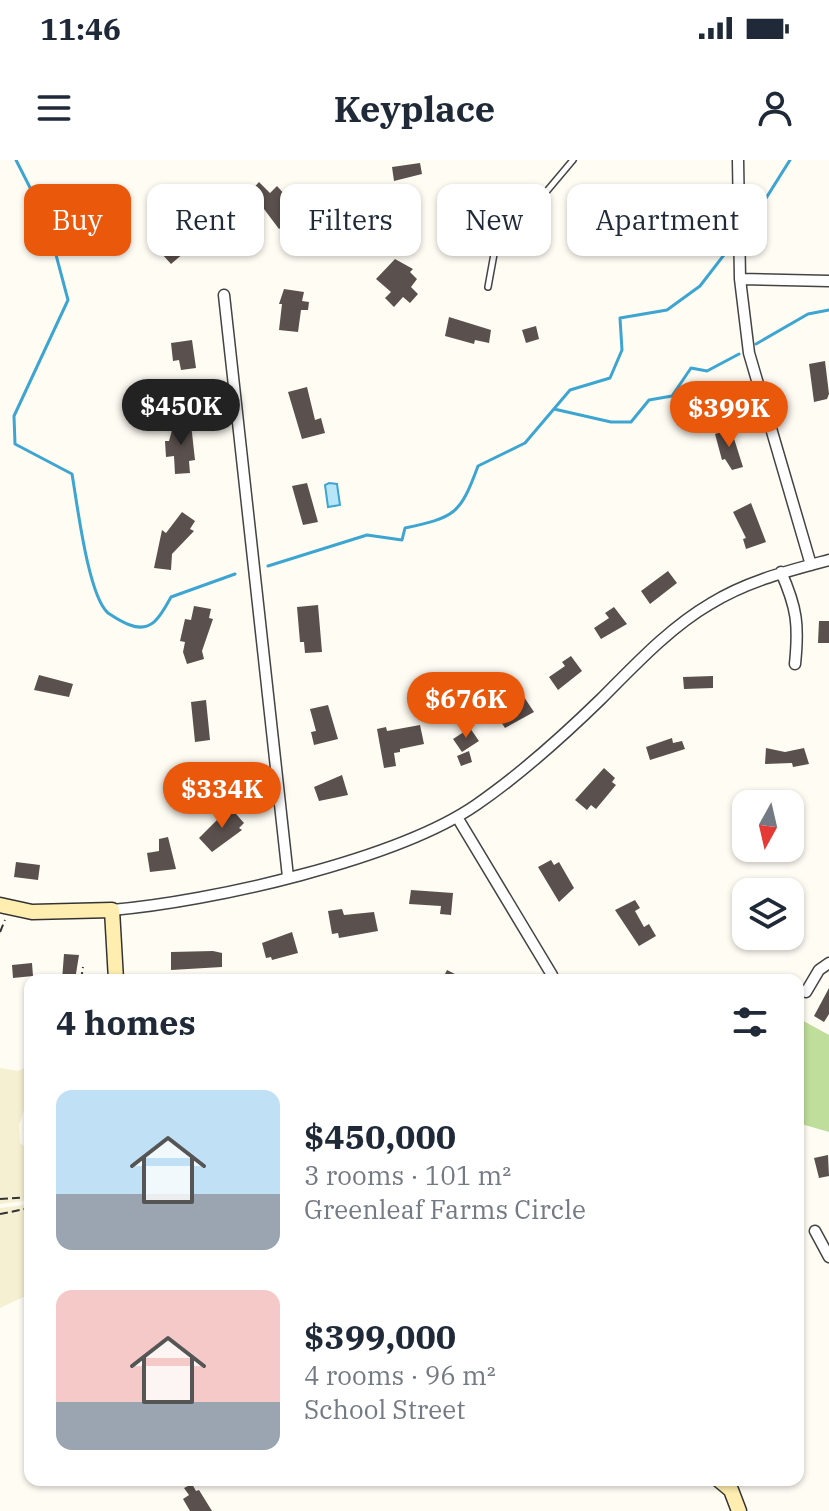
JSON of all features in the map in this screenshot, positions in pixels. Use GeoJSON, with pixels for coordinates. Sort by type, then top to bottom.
{"type":"FeatureCollection","features":[{"type":"Feature","properties":{"kind":"street"},"geometry":{"type":"LineString","coordinates":[[738,160],[740,279],[749,353],[811,565]]}},
{"type":"Feature","properties":{"kind":"street"},"geometry":{"type":"LineString","coordinates":[[740,279],[829,281]]}},
{"type":"Feature","properties":{"kind":"street"},"geometry":{"type":"LineString","coordinates":[[224,295],[288,877]]}},
{"type":"Feature","properties":{"kind":"street"},"geometry":{"type":"LineString","coordinates":[[5,907],[32,912],[112,910],[288,877],[404,841],[457,817],[532,763],[684,622],[721,598],[781,572],[829,560]]}},
{"type":"Feature","properties":{"kind":"street"},"geometry":{"type":"LineString","coordinates":[[781,572],[796,605],[798,631],[795,664]]}},
{"type":"Feature","properties":{"kind":"street"},"geometry":{"type":"LineString","coordinates":[[457,817],[551,974]]}},
{"type":"Feature","properties":{"kind":"street"},"geometry":{"type":"LineString","coordinates":[[112,910],[116,974]]}},
{"type":"Feature","properties":{"kind":"street"},"geometry":{"type":"LineString","coordinates":[[806,992],[819,970],[829,963]]}},
{"type":"Feature","properties":{"kind":"street"},"geometry":{"type":"LineString","coordinates":[[815,1231],[829,1257]]}},
{"type":"Feature","properties":{"kind":"street"},"geometry":{"type":"LineString","coordinates":[[726,1486],[731,1490],[739,1511]]}},
{"type":"Feature","properties":{"kind":"lane"},"geometry":{"type":"LineString","coordinates":[[488,287],[494,254],[573,160]]}},
{"type":"Feature","properties":{"kind":"path"},"geometry":{"type":"LineString","coordinates":[[0,932],[5,907]]}},
{"type":"Feature","properties":{"kind":"path"},"geometry":{"type":"LineString","coordinates":[[82,974],[83,967]]}},
{"type":"Feature","properties":{"kind":"path"},"geometry":{"type":"LineString","coordinates":[[0,1199],[24,1197]]}},
{"type":"Feature","properties":{"kind":"path"},"geometry":{"type":"LineString","coordinates":[[0,1214],[24,1209]]}},
{"type":"Feature","properties":{"kind":"shaded area"},"geometry":{"type":"Polygon","coordinates":[[[0,1068],[18,1071],[24,1068],[24,1110],[19,1125],[20,1143],[24,1146],[24,1201],[0,1204],[0,1068]]]}},
{"type":"Feature","properties":{"kind":"shaded area"},"geometry":{"type":"Polygon","coordinates":[[[24,1205],[24,1297],[0,1308],[0,1208],[24,1205]]]}},
{"type":"Feature","properties":{"kind":"green space"},"geometry":{"type":"Polygon","coordinates":[[[804,1021],[829,1035],[829,1132],[804,1125],[804,1021]]]}},
{"type":"Feature","properties":{"kind":"water"},"geometry":{"type":"Polygon","coordinates":[[[337,484],[340,505],[328,507],[325,485],[337,484]]]}},
{"type":"Feature","properties":{"kind":"building"},"geometry":{"type":"Polygon","coordinates":[[[420,163],[422,174],[394,181],[392,167],[420,163]]]}},
{"type":"Feature","properties":{"kind":"building"},"geometry":{"type":"Polygon","coordinates":[[[277,186],[280,189],[279,229],[264,209],[264,187],[270,193],[277,186]]]}},
{"type":"Feature","properties":{"kind":"building"},"geometry":{"type":"Polygon","coordinates":[[[164,256],[180,256],[171,264],[164,256]]]}},
{"type":"Feature","properties":{"kind":"building"},"geometry":{"type":"Polygon","coordinates":[[[395,259],[413,269],[410,272],[417,279],[411,287],[418,294],[410,303],[403,297],[394,307],[385,298],[391,292],[376,279],[395,259]]]}},
{"type":"Feature","properties":{"kind":"building"},"geometry":{"type":"Polygon","coordinates":[[[284,289],[304,292],[302,301],[309,302],[308,310],[301,310],[298,332],[279,330],[282,304],[279,304],[284,289]]]}},
{"type":"Feature","properties":{"kind":"building"},"geometry":{"type":"Polygon","coordinates":[[[449,317],[491,330],[489,343],[475,340],[474,344],[445,336],[449,317]]]}},
{"type":"Feature","properties":{"kind":"building"},"geometry":{"type":"Polygon","coordinates":[[[536,326],[539,339],[526,343],[522,330],[536,326]]]}},
{"type":"Feature","properties":{"kind":"building"},"geometry":{"type":"Polygon","coordinates":[[[192,340],[196,368],[181,370],[179,360],[173,361],[171,343],[192,340]]]}},
{"type":"Feature","properties":{"kind":"building"},"geometry":{"type":"Polygon","coordinates":[[[825,361],[829,394],[827,399],[814,402],[809,364],[825,361]]]}},
{"type":"Feature","properties":{"kind":"building"},"geometry":{"type":"Polygon","coordinates":[[[307,387],[315,420],[321,418],[325,433],[302,439],[288,392],[307,387]]]}},
{"type":"Feature","properties":{"kind":"building"},"geometry":{"type":"Polygon","coordinates":[[[174,423],[191,424],[195,460],[189,461],[190,473],[175,474],[174,456],[166,457],[165,441],[169,441],[174,423]]]}},
{"type":"Feature","properties":{"kind":"building"},"geometry":{"type":"Polygon","coordinates":[[[731,429],[743,467],[732,470],[725,459],[722,460],[715,434],[731,429]]]}},
{"type":"Feature","properties":{"kind":"building"},"geometry":{"type":"Polygon","coordinates":[[[307,483],[318,522],[303,525],[292,486],[307,483]]]}},
{"type":"Feature","properties":{"kind":"building"},"geometry":{"type":"Polygon","coordinates":[[[751,503],[766,542],[746,549],[743,539],[746,538],[733,512],[751,503]]]}},
{"type":"Feature","properties":{"kind":"building"},"geometry":{"type":"Polygon","coordinates":[[[182,512],[195,521],[190,529],[194,531],[172,554],[171,570],[154,568],[162,530],[166,533],[182,512]]]}},
{"type":"Feature","properties":{"kind":"building"},"geometry":{"type":"Polygon","coordinates":[[[668,571],[677,583],[650,604],[641,591],[668,571]]]}},
{"type":"Feature","properties":{"kind":"building"},"geometry":{"type":"Polygon","coordinates":[[[318,605],[322,652],[305,653],[304,642],[300,642],[297,607],[318,605]]]}},
{"type":"Feature","properties":{"kind":"building"},"geometry":{"type":"Polygon","coordinates":[[[194,606],[211,609],[209,618],[213,619],[202,651],[204,659],[187,664],[183,652],[185,642],[180,641],[185,619],[191,620],[194,606]]]}},
{"type":"Feature","properties":{"kind":"building"},"geometry":{"type":"Polygon","coordinates":[[[614,607],[627,624],[601,639],[594,628],[609,618],[605,613],[614,607]]]}},
{"type":"Feature","properties":{"kind":"building"},"geometry":{"type":"Polygon","coordinates":[[[819,621],[829,621],[829,643],[818,643],[819,621]]]}},
{"type":"Feature","properties":{"kind":"building"},"geometry":{"type":"Polygon","coordinates":[[[571,656],[582,671],[558,690],[549,677],[565,666],[562,662],[571,656]]]}},
{"type":"Feature","properties":{"kind":"building"},"geometry":{"type":"Polygon","coordinates":[[[39,675],[73,684],[69,697],[34,690],[39,675]]]}},
{"type":"Feature","properties":{"kind":"building"},"geometry":{"type":"Polygon","coordinates":[[[713,676],[713,688],[684,689],[683,677],[713,676]]]}},
{"type":"Feature","properties":{"kind":"building"},"geometry":{"type":"Polygon","coordinates":[[[524,697],[534,712],[505,728],[497,716],[501,713],[497,706],[505,701],[510,707],[524,697]]]}},
{"type":"Feature","properties":{"kind":"building"},"geometry":{"type":"Polygon","coordinates":[[[206,700],[210,740],[195,742],[191,702],[206,700]]]}},
{"type":"Feature","properties":{"kind":"building"},"geometry":{"type":"Polygon","coordinates":[[[328,705],[338,739],[314,745],[311,732],[316,731],[310,709],[328,705]]]}},
{"type":"Feature","properties":{"kind":"building"},"geometry":{"type":"Polygon","coordinates":[[[420,725],[424,744],[400,749],[400,752],[394,753],[396,766],[384,768],[377,729],[386,727],[387,731],[420,725]]]}},
{"type":"Feature","properties":{"kind":"building"},"geometry":{"type":"Polygon","coordinates":[[[470,728],[479,741],[462,752],[453,739],[470,728]]]}},
{"type":"Feature","properties":{"kind":"building"},"geometry":{"type":"Polygon","coordinates":[[[672,738],[673,743],[682,741],[685,749],[650,760],[646,747],[672,738]]]}},
{"type":"Feature","properties":{"kind":"building"},"geometry":{"type":"Polygon","coordinates":[[[766,748],[785,752],[804,748],[809,764],[793,767],[792,763],[765,764],[766,748]]]}},
{"type":"Feature","properties":{"kind":"building"},"geometry":{"type":"Polygon","coordinates":[[[469,751],[472,762],[461,766],[457,756],[469,751]]]}},
{"type":"Feature","properties":{"kind":"building"},"geometry":{"type":"Polygon","coordinates":[[[604,768],[615,778],[612,782],[616,785],[596,809],[591,805],[587,810],[575,800],[604,768]]]}},
{"type":"Feature","properties":{"kind":"building"},"geometry":{"type":"Polygon","coordinates":[[[342,775],[348,795],[319,801],[314,787],[342,775]]]}},
{"type":"Feature","properties":{"kind":"building"},"geometry":{"type":"Polygon","coordinates":[[[230,807],[244,823],[239,828],[242,830],[212,852],[199,838],[230,807]]]}},
{"type":"Feature","properties":{"kind":"building"},"geometry":{"type":"Polygon","coordinates":[[[168,837],[176,869],[150,872],[147,853],[159,851],[159,839],[168,837]]]}},
{"type":"Feature","properties":{"kind":"building"},"geometry":{"type":"Polygon","coordinates":[[[551,860],[554,865],[559,862],[574,888],[559,902],[538,867],[551,860]]]}},
{"type":"Feature","properties":{"kind":"building"},"geometry":{"type":"Polygon","coordinates":[[[16,862],[40,865],[38,880],[14,877],[16,862]]]}},
{"type":"Feature","properties":{"kind":"building"},"geometry":{"type":"Polygon","coordinates":[[[411,890],[453,893],[451,915],[440,914],[441,906],[409,904],[411,890]]]}},
{"type":"Feature","properties":{"kind":"building"},"geometry":{"type":"Polygon","coordinates":[[[635,900],[640,908],[635,911],[644,927],[649,924],[656,936],[639,946],[615,910],[635,900]]]}},
{"type":"Feature","properties":{"kind":"building"},"geometry":{"type":"Polygon","coordinates":[[[342,909],[344,915],[374,912],[378,931],[339,938],[338,933],[332,934],[328,911],[342,909]]]}},
{"type":"Feature","properties":{"kind":"building"},"geometry":{"type":"Polygon","coordinates":[[[292,932],[298,953],[272,960],[271,957],[266,958],[262,943],[292,932]]]}},
{"type":"Feature","properties":{"kind":"building"},"geometry":{"type":"Polygon","coordinates":[[[171,952],[222,953],[222,967],[171,970],[171,952]]]}},
{"type":"Feature","properties":{"kind":"building"},"geometry":{"type":"Polygon","coordinates":[[[64,954],[79,955],[76,974],[62,974],[64,954]]]}},
{"type":"Feature","properties":{"kind":"building"},"geometry":{"type":"Polygon","coordinates":[[[32,963],[33,974],[13,978],[12,965],[32,963]]]}},
{"type":"Feature","properties":{"kind":"building"},"geometry":{"type":"Polygon","coordinates":[[[829,988],[829,1014],[824,1022],[814,1016],[829,988]]]}},
{"type":"Feature","properties":{"kind":"building"},"geometry":{"type":"Polygon","coordinates":[[[828,1155],[829,1176],[819,1178],[814,1158],[828,1155]]]}},
{"type":"Feature","properties":{"kind":"building"},"geometry":{"type":"Polygon","coordinates":[[[193,1486],[196,1491],[199,1490],[212,1511],[190,1511],[183,1499],[189,1495],[184,1488],[193,1486]]]}},
{"type":"Feature","properties":{"kind":"waterway"},"geometry":{"type":"LineString","coordinates":[[16,160],[47,221],[68,300],[14,416],[15,444],[72,474],[89,569],[101,603],[116,618],[130,625],[145,627],[156,620],[171,597],[235,574]]}},
{"type":"Feature","properties":{"kind":"waterway"},"geometry":{"type":"LineString","coordinates":[[767,197],[790,160]]}},
{"type":"Feature","properties":{"kind":"waterway"},"geometry":{"type":"LineString","coordinates":[[268,566],[367,535],[402,540],[405,528],[435,521],[454,511],[466,495],[478,466],[525,443],[570,390],[610,378],[622,350],[620,318],[667,310],[700,286],[723,256]]}},
{"type":"Feature","properties":{"kind":"waterway"},"geometry":{"type":"LineString","coordinates":[[756,344],[808,314],[829,310]]}},
{"type":"Feature","properties":{"kind":"waterway"},"geometry":{"type":"LineString","coordinates":[[554,409],[611,422],[631,422],[649,400],[672,396],[691,368],[707,371],[739,354]]}}]}
